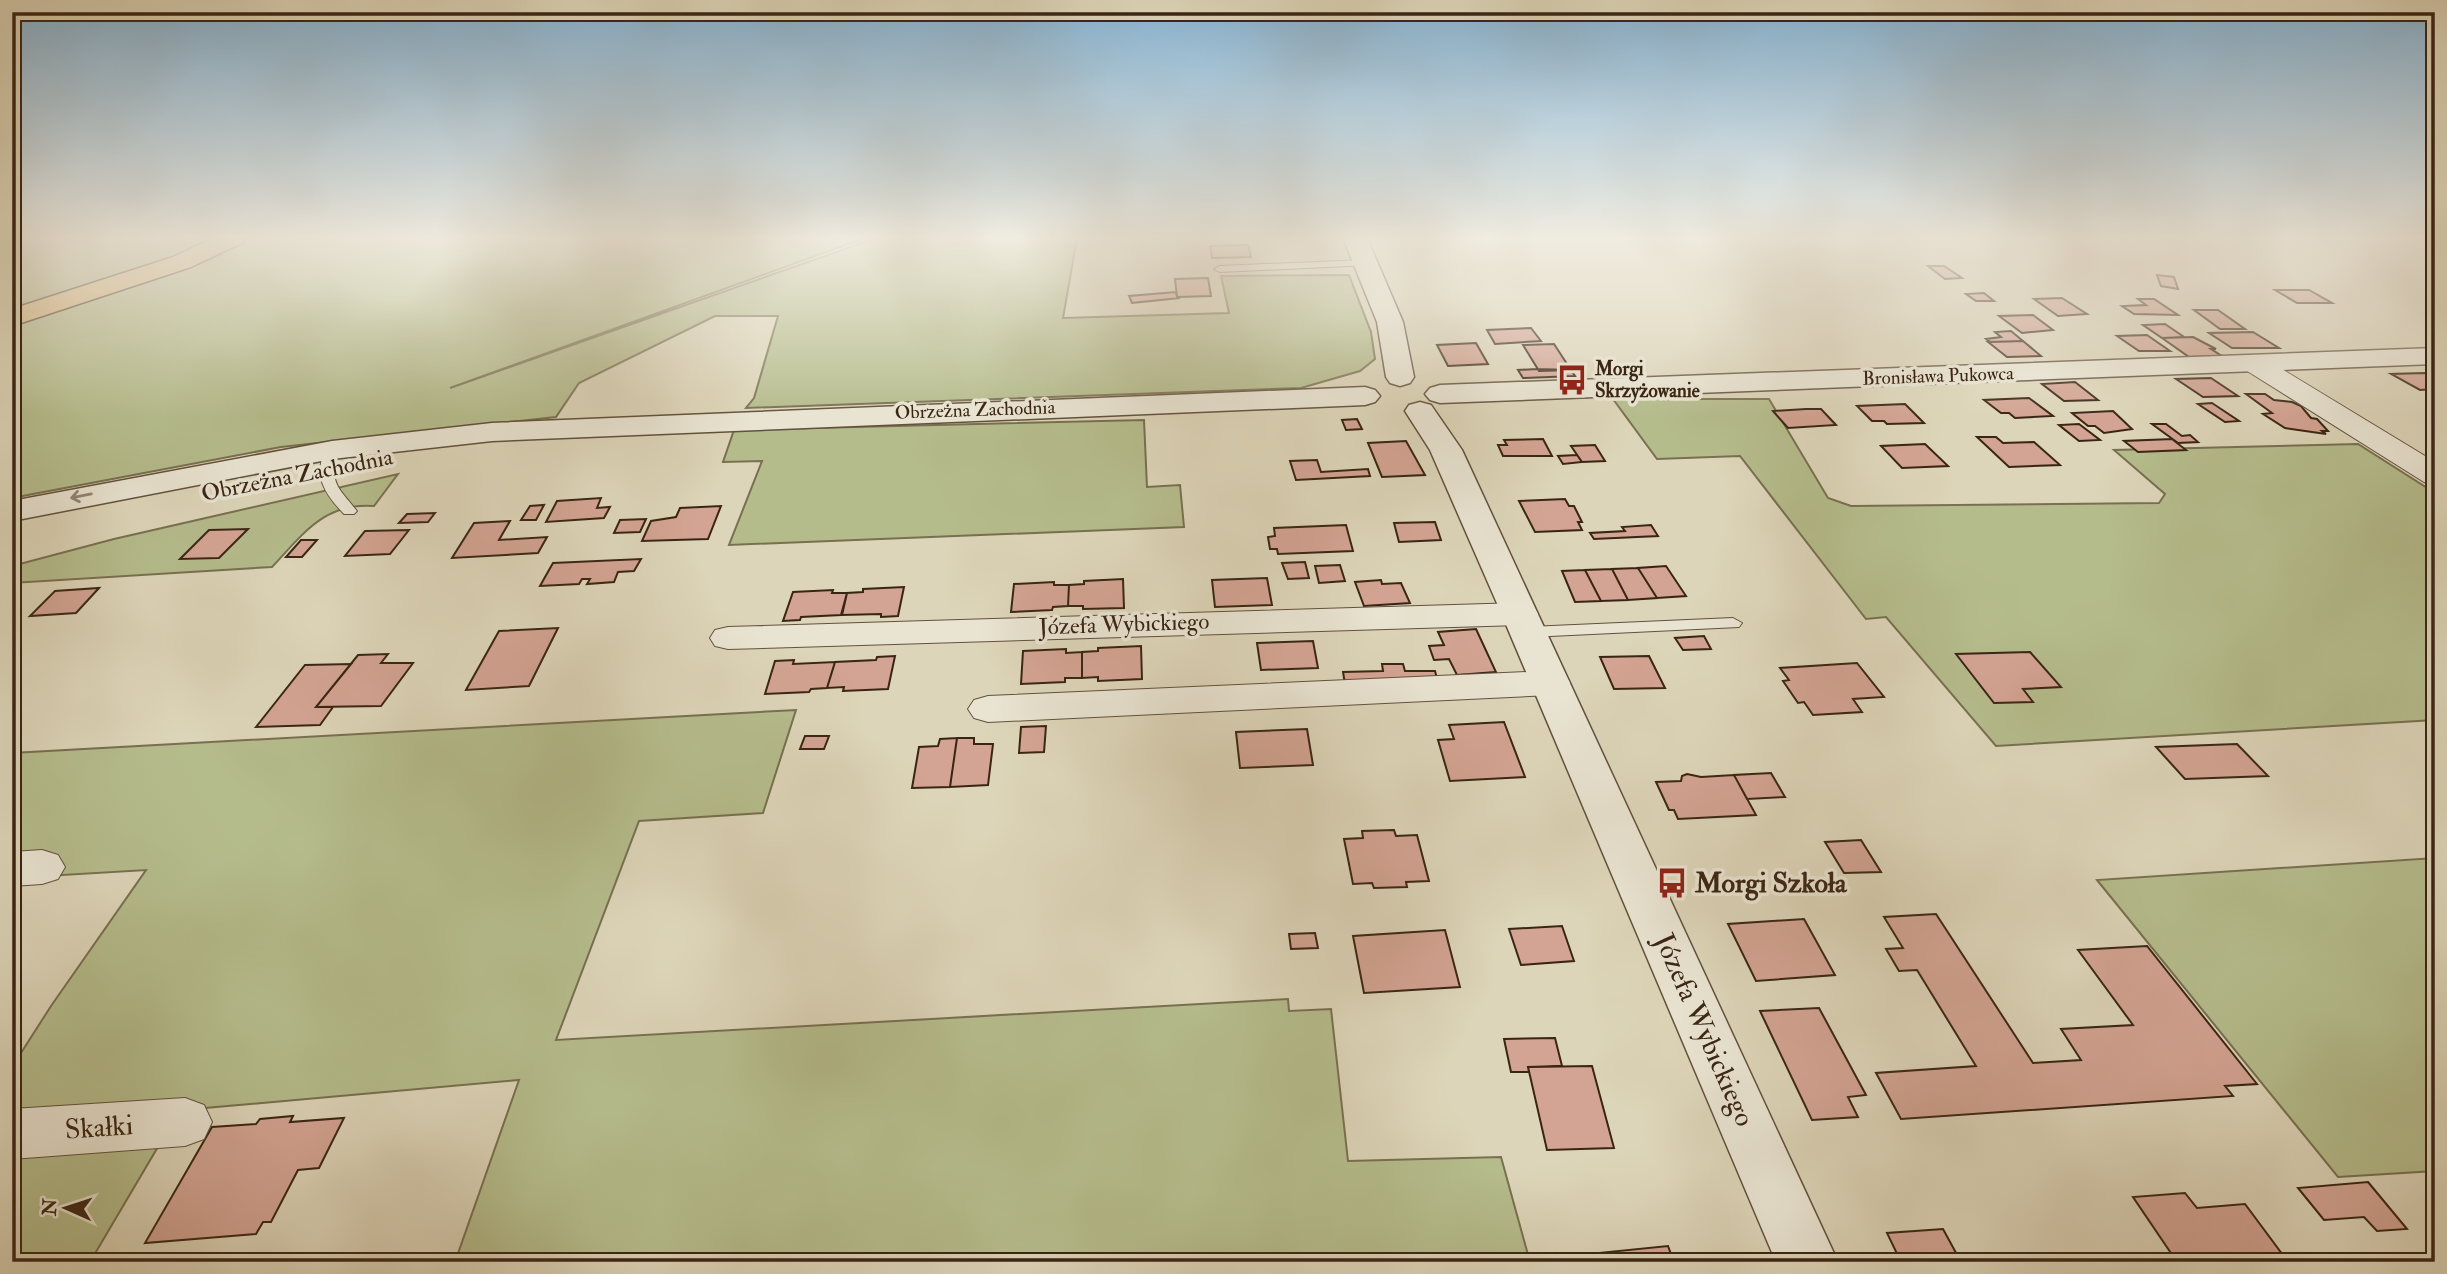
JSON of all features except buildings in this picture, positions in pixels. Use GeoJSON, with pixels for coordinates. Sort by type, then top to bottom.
{"type":"FeatureCollection","features":[{"type":"Feature","properties":{"kind":"highway"},"geometry":{"type":"LineString","coordinates":[[12,318],[74,297]]}},
{"type":"Feature","properties":{"kind":"street","name":"Józefa Wybickiego"},"geometry":{"type":"LineString","coordinates":[[1380,297],[1390,322],[1401,400],[1446,450],[1807,1262]]}},
{"type":"Feature","properties":{"kind":"street","name":"Bronisława Pukowca"},"geometry":{"type":"LineString","coordinates":[[1401,400],[2435,356]]}},
{"type":"Feature","properties":{"kind":"street"},"geometry":{"type":"LineString","coordinates":[[2253,363],[2435,475]]}},
{"type":"Feature","properties":{"kind":"street","name":"Obrzeżna Zachodnia"},"geometry":{"type":"LineString","coordinates":[[12,512],[71,498],[492,432],[1401,400]]}},
{"type":"Feature","properties":{"kind":"street","name":"Obrzeżna Zachodnia"},"geometry":{"type":"LineString","coordinates":[[12,535],[329,459]]}},
{"type":"Feature","properties":{"kind":"street","name":"Józefa Wybickiego"},"geometry":{"type":"LineString","coordinates":[[728,638],[1524,623]]}},
{"type":"Feature","properties":{"kind":"street"},"geometry":{"type":"LineString","coordinates":[[988,709],[1551,683]]}},
{"type":"Feature","properties":{"kind":"street","name":"Skałki"},"geometry":{"type":"LineString","coordinates":[[12,1134],[185,1122]]}},
{"type":"Feature","properties":{"kind":"lane"},"geometry":{"type":"LineString","coordinates":[[329,459],[327,488],[349,511]]}},
{"type":"Feature","properties":{"kind":"lane","name":"Józefa Wybickiego"},"geometry":{"type":"LineString","coordinates":[[1524,623],[1733,623]]}},
{"type":"Feature","properties":{"kind":"green space"},"geometry":{"type":"Polygon","coordinates":[[[12,297],[53,297],[12,311],[12,297]]]}},
{"type":"Feature","properties":{"kind":"green space"},"geometry":{"type":"Polygon","coordinates":[[[80,297],[701,297],[450,388],[707,297],[1067,297],[1063,318],[1229,313],[1226,297],[1358,297],[1371,332],[1375,359],[1360,371],[1301,388],[746,408],[754,398],[778,316],[715,316],[579,383],[556,417],[281,447],[12,498],[12,322],[80,297]]]}},
{"type":"Feature","properties":{"kind":"green space"},"geometry":{"type":"Polygon","coordinates":[[[1613,399],[1769,399],[1828,498],[1851,506],[2159,503],[2165,494],[2114,450],[2358,444],[2435,493],[2435,720],[1996,746],[1886,617],[1866,619],[1740,456],[1657,459],[1613,399]]]}},
{"type":"Feature","properties":{"kind":"green space"},"geometry":{"type":"Polygon","coordinates":[[[1144,420],[1147,487],[1180,485],[1184,527],[729,545],[762,461],[723,462],[734,430],[1144,420]]]}},
{"type":"Feature","properties":{"kind":"green space"},"geometry":{"type":"Polygon","coordinates":[[[398,474],[374,506],[357,506],[328,515],[305,532],[272,567],[12,583],[12,566],[114,539],[398,474]]]}},
{"type":"Feature","properties":{"kind":"green space"},"geometry":{"type":"Polygon","coordinates":[[[796,710],[763,813],[639,821],[556,1040],[1288,999],[1289,1011],[1331,1009],[1348,1161],[1501,1157],[1530,1262],[430,1262],[456,1259],[519,1080],[205,1108],[165,1135],[90,1262],[12,1262],[12,1067],[146,870],[12,878],[12,753],[796,710]]]}},
{"type":"Feature","properties":{"kind":"green space"},"geometry":{"type":"Polygon","coordinates":[[[2435,858],[2435,1171],[2338,1177],[2097,880],[2435,858]]]}},
{"type":"Feature","properties":{"kind":"place","name":"Morgi Skrzyżowanie"},"geometry":{"type":"Point","coordinates":[1572,380]}},
{"type":"Feature","properties":{"kind":"place","name":"Morgi Szkoła"},"geometry":{"type":"Point","coordinates":[1672,883]}}]}
